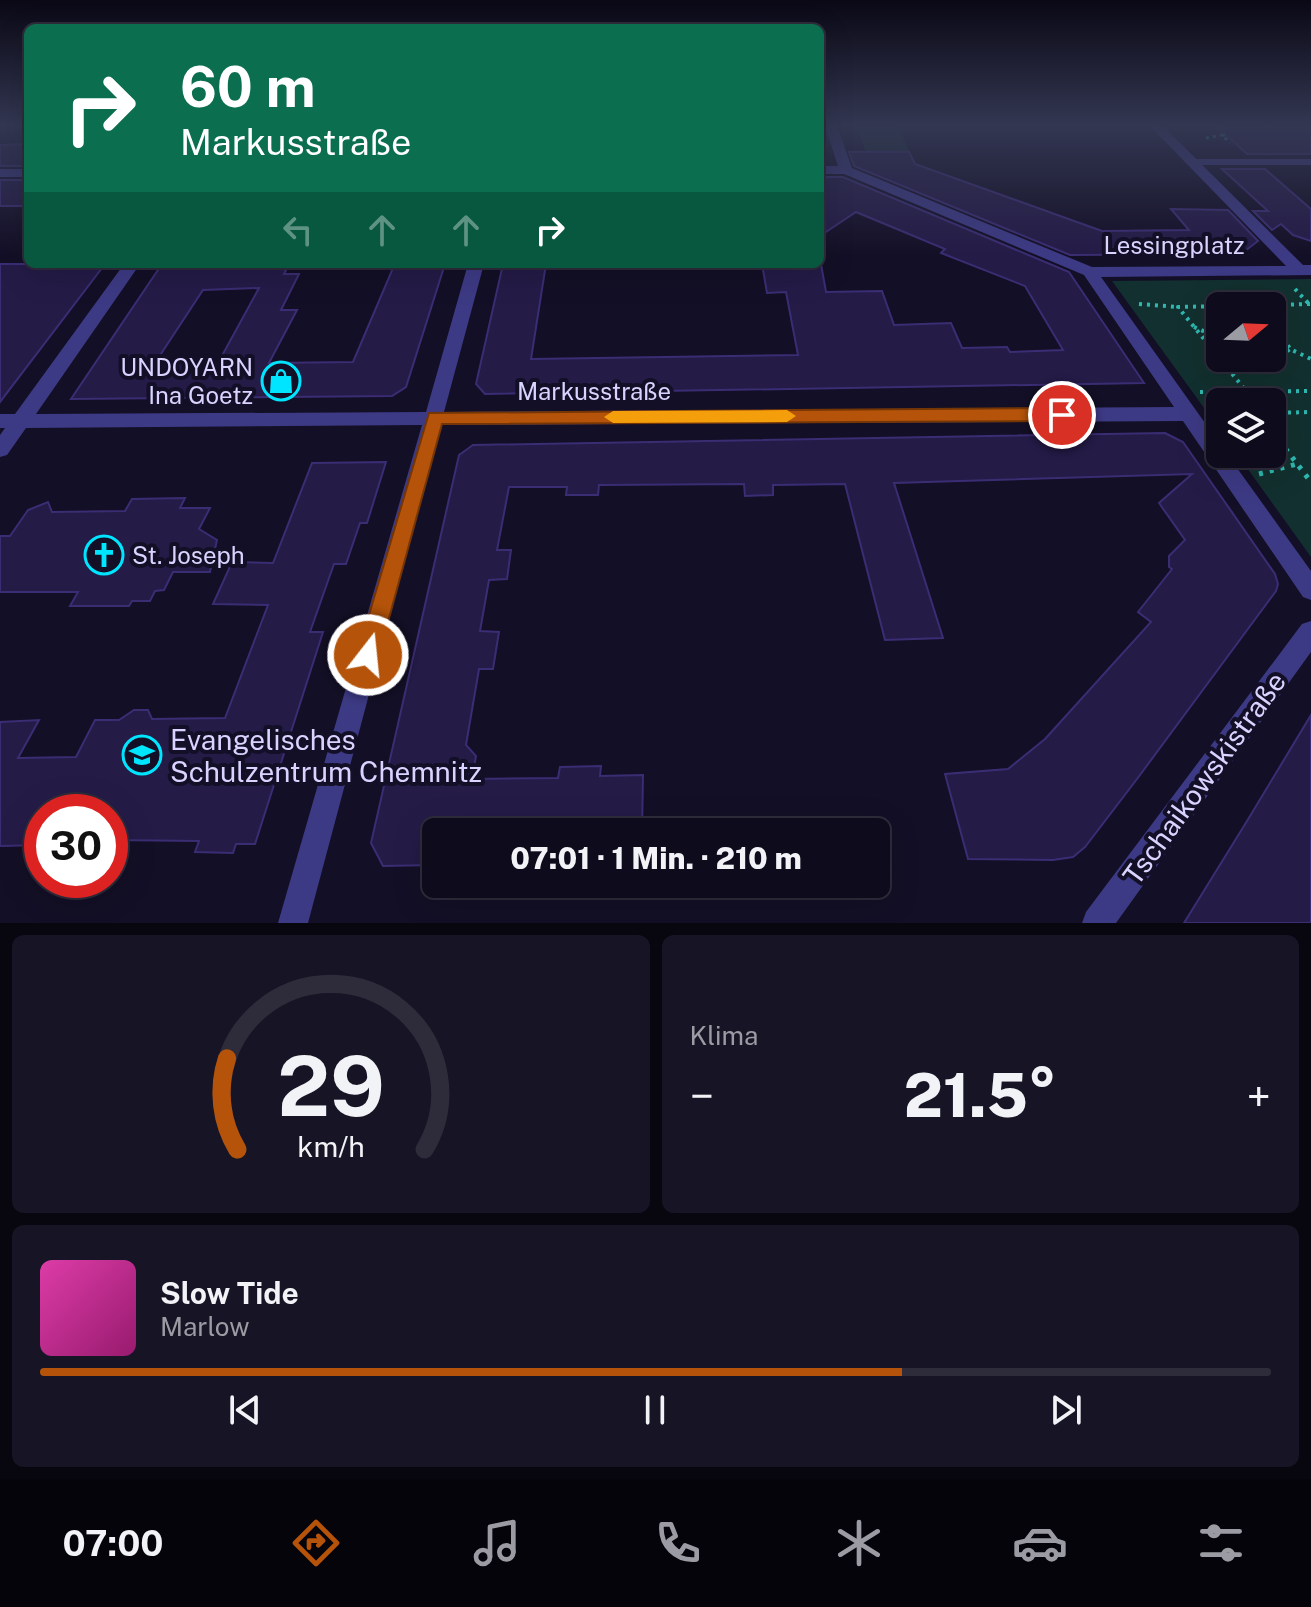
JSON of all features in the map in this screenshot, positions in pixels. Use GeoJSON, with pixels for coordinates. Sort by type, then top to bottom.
{"type":"FeatureCollection","features":[{"type":"Feature","properties":{"kind":"street"},"geometry":{"type":"LineString","coordinates":[[1199,169],[1305,270]]}},
{"type":"Feature","properties":{"kind":"street"},"geometry":{"type":"LineString","coordinates":[[824,170],[846,170],[1090,272]]}},
{"type":"Feature","properties":{"kind":"street"},"geometry":{"type":"LineString","coordinates":[[0,173],[24,173]]}},
{"type":"Feature","properties":{"kind":"street"},"geometry":{"type":"LineString","coordinates":[[0,450],[129,268]]}},
{"type":"Feature","properties":{"kind":"street"},"geometry":{"type":"LineString","coordinates":[[293,923],[475,268]]}},
{"type":"Feature","properties":{"kind":"street","name":"Lessingplatz"},"geometry":{"type":"LineString","coordinates":[[1090,272],[1305,270]]}},
{"type":"Feature","properties":{"kind":"street","name":"Lessingplatz"},"geometry":{"type":"LineString","coordinates":[[1090,272],[1311,590]]}},
{"type":"Feature","properties":{"kind":"street","name":"Markusstraße"},"geometry":{"type":"LineString","coordinates":[[0,421],[1188,414]]}},
{"type":"Feature","properties":{"kind":"street","name":"Tschaikowskistraße"},"geometry":{"type":"LineString","coordinates":[[1097,923],[1311,632]]}},
{"type":"Feature","properties":{"kind":"path"},"geometry":{"type":"LineString","coordinates":[[1110,301],[1206,307]]}},
{"type":"Feature","properties":{"kind":"path"},"geometry":{"type":"LineString","coordinates":[[1286,305],[1311,304]]}},
{"type":"Feature","properties":{"kind":"path"},"geometry":{"type":"LineString","coordinates":[[1178,307],[1244,388]]}},
{"type":"Feature","properties":{"kind":"path"},"geometry":{"type":"LineString","coordinates":[[1194,327],[1206,332]]}},
{"type":"Feature","properties":{"kind":"path"},"geometry":{"type":"LineString","coordinates":[[1286,342],[1290,349],[1311,359]]}},
{"type":"Feature","properties":{"kind":"path"},"geometry":{"type":"LineString","coordinates":[[1286,352],[1290,349]]}},
{"type":"Feature","properties":{"kind":"path"},"geometry":{"type":"LineString","coordinates":[[1286,391],[1311,391]]}},
{"type":"Feature","properties":{"kind":"path"},"geometry":{"type":"LineString","coordinates":[[1173,392],[1206,392]]}},
{"type":"Feature","properties":{"kind":"path"},"geometry":{"type":"LineString","coordinates":[[1286,413],[1311,412]]}},
{"type":"Feature","properties":{"kind":"path"},"geometry":{"type":"LineString","coordinates":[[1286,449],[1311,482]]}},
{"type":"Feature","properties":{"kind":"path"},"geometry":{"type":"LineString","coordinates":[[1234,481],[1297,464]]}},
{"type":"Feature","properties":{"kind":"green space"},"geometry":{"type":"Polygon","coordinates":[[[1311,279],[1311,557],[1247,468],[1286,468],[1286,388],[1206,388],[1206,411],[1112,281],[1311,279]]]}},
{"type":"Feature","properties":{"kind":"building"},"geometry":{"type":"Polygon","coordinates":[[[861,169],[929,169],[1102,231],[1189,230],[1171,209],[1228,210],[1258,241],[1241,254],[1070,255],[861,169]]]}},
{"type":"Feature","properties":{"kind":"building"},"geometry":{"type":"Polygon","coordinates":[[[1222,169],[1265,169],[1311,209],[1311,241],[1293,235],[1281,224],[1272,230],[1253,211],[1268,211],[1222,169]]]}},
{"type":"Feature","properties":{"kind":"building"},"geometry":{"type":"Polygon","coordinates":[[[824,177],[843,177],[1069,272],[1144,383],[485,394],[476,384],[502,268],[545,268],[531,359],[798,355],[786,292],[767,293],[763,268],[822,268],[826,292],[882,291],[894,325],[951,323],[962,348],[1007,347],[1010,352],[1063,350],[1025,286],[941,253],[945,249],[856,212],[824,233],[824,177]]]}},
{"type":"Feature","properties":{"kind":"building"},"geometry":{"type":"Polygon","coordinates":[[[0,180],[24,180],[24,206],[0,206],[0,180]]]}},
{"type":"Feature","properties":{"kind":"building"},"geometry":{"type":"Polygon","coordinates":[[[0,264],[24,264],[24,268],[102,268],[0,402],[0,264]]]}},
{"type":"Feature","properties":{"kind":"building"},"geometry":{"type":"Polygon","coordinates":[[[159,268],[287,268],[284,274],[299,274],[281,310],[297,310],[269,363],[353,362],[393,268],[444,268],[406,387],[392,396],[71,399],[159,268]],[[259,288],[203,290],[155,363],[218,363],[259,288]]]}},
{"type":"Feature","properties":{"kind":"building"},"geometry":{"type":"Polygon","coordinates":[[[1165,433],[1183,442],[1275,574],[1278,584],[1276,591],[1085,847],[1073,857],[1053,860],[968,859],[945,774],[1008,769],[1045,739],[1151,622],[1138,612],[1172,569],[1169,567],[1169,556],[1185,540],[1159,503],[1192,474],[894,483],[943,638],[885,640],[845,484],[773,485],[773,495],[745,496],[744,484],[599,485],[598,495],[566,495],[567,487],[509,487],[497,550],[511,550],[507,579],[489,580],[480,631],[499,632],[493,669],[479,669],[466,745],[476,756],[472,779],[558,778],[560,767],[601,766],[600,776],[643,775],[642,818],[422,818],[422,865],[383,866],[371,843],[459,455],[473,445],[1165,433]]]}},
{"type":"Feature","properties":{"kind":"building"},"geometry":{"type":"Polygon","coordinates":[[[386,462],[367,523],[360,523],[346,564],[334,564],[310,632],[323,632],[255,844],[236,844],[233,853],[195,852],[199,841],[128,840],[128,794],[24,794],[24,845],[0,846],[0,722],[39,720],[18,758],[76,757],[95,720],[119,720],[134,710],[148,710],[152,719],[225,718],[268,605],[213,604],[232,562],[273,563],[312,463],[386,462]]]}},
{"type":"Feature","properties":{"kind":"building","name":"St. Joseph"},"geometry":{"type":"Polygon","coordinates":[[[185,498],[180,508],[210,508],[199,529],[217,540],[210,572],[173,572],[164,590],[155,591],[150,601],[132,601],[129,606],[70,606],[78,592],[0,592],[0,536],[10,536],[28,510],[48,502],[52,512],[125,511],[132,499],[185,498]]]}},
{"type":"Feature","properties":{"kind":"building"},"geometry":{"type":"Polygon","coordinates":[[[1311,715],[1311,923],[1184,923],[1247,821],[1311,715]]]}},
{"type":"Feature","properties":{"kind":"slow traffic"},"geometry":{"type":"LineString","coordinates":[[613,417],[787,416]]}},
{"type":"Feature","properties":{"kind":"place","name":"UNDOYARN Ina Goetz"},"geometry":{"type":"Point","coordinates":[281,381]}},
{"type":"Feature","properties":{"kind":"place","name":"St. Joseph"},"geometry":{"type":"Point","coordinates":[104,555]}},
{"type":"Feature","properties":{"kind":"place","name":"Evangelisches Schulzentrum Chemnitz"},"geometry":{"type":"Point","coordinates":[142,755]}},
{"type":"Feature","properties":{"kind":"route"},"geometry":{"type":"LineString","coordinates":[[368,655],[435,417],[1062,415]]}}]}
